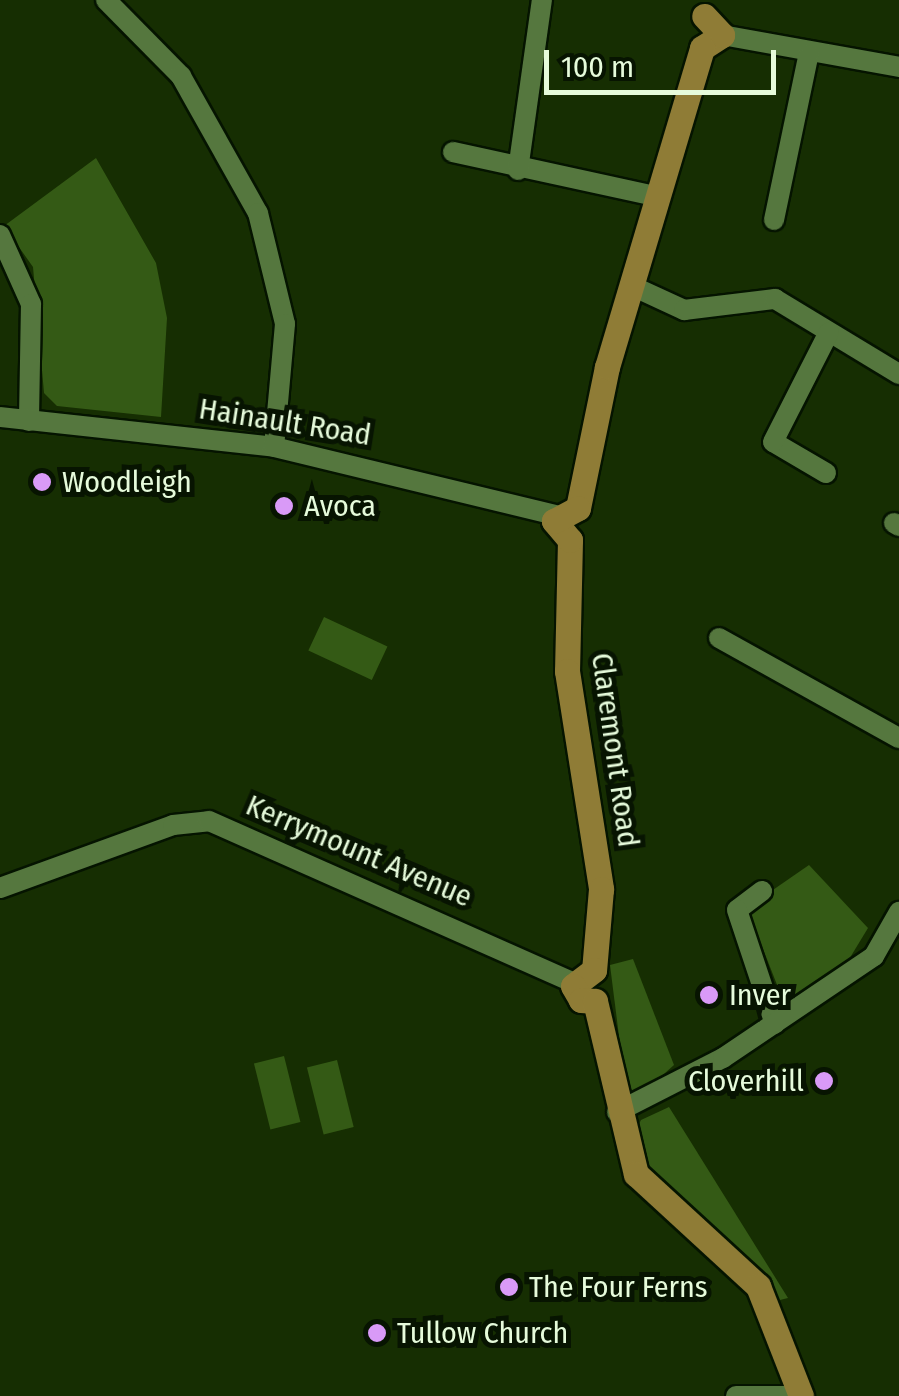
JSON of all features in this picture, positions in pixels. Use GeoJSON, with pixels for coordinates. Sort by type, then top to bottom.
{"type":"FeatureCollection","features":[{"type":"Feature","properties":{"kind":"main road"},"geometry":{"type":"LineString","coordinates":[[567,512],[654,196],[708,25]]}},
{"type":"Feature","properties":{"kind":"main road","name":"Claremont Road"},"geometry":{"type":"LineString","coordinates":[[567,512],[556,532],[570,540],[567,671],[600,889],[584,976],[606,982],[595,1001],[618,1112]]}},
{"type":"Feature","properties":{"kind":"main road"},"geometry":{"type":"LineString","coordinates":[[618,1112],[650,1196],[758,1286],[800,1396]]}},
{"type":"Feature","properties":{"kind":"street"},"geometry":{"type":"LineString","coordinates":[[106,0],[181,76],[258,213],[285,324],[274,446]]}},
{"type":"Feature","properties":{"kind":"street"},"geometry":{"type":"LineString","coordinates":[[518,170],[542,0]]}},
{"type":"Feature","properties":{"kind":"street"},"geometry":{"type":"LineString","coordinates":[[708,25],[808,57],[899,67]]}},
{"type":"Feature","properties":{"kind":"street"},"geometry":{"type":"LineString","coordinates":[[774,220],[808,57]]}},
{"type":"Feature","properties":{"kind":"street"},"geometry":{"type":"LineString","coordinates":[[453,152],[518,170],[654,196]]}},
{"type":"Feature","properties":{"kind":"street"},"geometry":{"type":"LineString","coordinates":[[0,235],[31,304],[30,421]]}},
{"type":"Feature","properties":{"kind":"street"},"geometry":{"type":"LineString","coordinates":[[630,286],[684,310],[775,299],[899,374]]}},
{"type":"Feature","properties":{"kind":"street"},"geometry":{"type":"LineString","coordinates":[[826,473],[773,442],[829,332]]}},
{"type":"Feature","properties":{"kind":"street","name":"Hainault Road"},"geometry":{"type":"LineString","coordinates":[[0,417],[274,446],[567,512]]}},
{"type":"Feature","properties":{"kind":"street"},"geometry":{"type":"LineString","coordinates":[[719,638],[899,738]]}},
{"type":"Feature","properties":{"kind":"street","name":"Kerrymount Avenue"},"geometry":{"type":"LineString","coordinates":[[0,888],[173,825],[210,821],[584,976]]}},
{"type":"Feature","properties":{"kind":"street"},"geometry":{"type":"LineString","coordinates":[[762,891],[736,910],[775,1024]]}},
{"type":"Feature","properties":{"kind":"street"},"geometry":{"type":"LineString","coordinates":[[618,1112],[775,1024],[874,956],[899,912]]}},
{"type":"Feature","properties":{"kind":"street"},"geometry":{"type":"LineString","coordinates":[[736,1396],[788,1396]]}},
{"type":"Feature","properties":{"kind":"green space"},"geometry":{"type":"Polygon","coordinates":[[[96,158],[156,263],[167,318],[161,417],[57,406],[44,393],[33,267],[4,226],[96,158]]]}},
{"type":"Feature","properties":{"kind":"green space"},"geometry":{"type":"Polygon","coordinates":[[[324,617],[387,647],[372,680],[308,651],[324,617]]]}},
{"type":"Feature","properties":{"kind":"green space"},"geometry":{"type":"Polygon","coordinates":[[[809,865],[868,928],[848,961],[805,994],[781,995],[747,908],[809,865]]]}},
{"type":"Feature","properties":{"kind":"green space"},"geometry":{"type":"Polygon","coordinates":[[[633,959],[674,1065],[646,1090],[626,1092],[610,965],[633,959]]]}},
{"type":"Feature","properties":{"kind":"green space"},"geometry":{"type":"Polygon","coordinates":[[[284,1056],[300,1122],[270,1129],[254,1063],[284,1056]]]}},
{"type":"Feature","properties":{"kind":"green space"},"geometry":{"type":"Polygon","coordinates":[[[337,1060],[354,1127],[324,1134],[307,1067],[337,1060]]]}},
{"type":"Feature","properties":{"kind":"green space"},"geometry":{"type":"Polygon","coordinates":[[[669,1107],[788,1298],[772,1302],[646,1183],[629,1144],[641,1120],[669,1107]]]}},
{"type":"Feature","properties":{"kind":"place","name":"Woodleigh"},"geometry":{"type":"Point","coordinates":[42,482]}},
{"type":"Feature","properties":{"kind":"place","name":"Avoca"},"geometry":{"type":"Point","coordinates":[284,506]}},
{"type":"Feature","properties":{"kind":"place","name":"Inver"},"geometry":{"type":"Point","coordinates":[709,995]}},
{"type":"Feature","properties":{"kind":"place","name":"Cloverhill"},"geometry":{"type":"Point","coordinates":[824,1081]}},
{"type":"Feature","properties":{"kind":"place","name":"The Four Ferns"},"geometry":{"type":"Point","coordinates":[509,1287]}},
{"type":"Feature","properties":{"kind":"place","name":"Tullow Church"},"geometry":{"type":"Point","coordinates":[377,1333]}}]}
